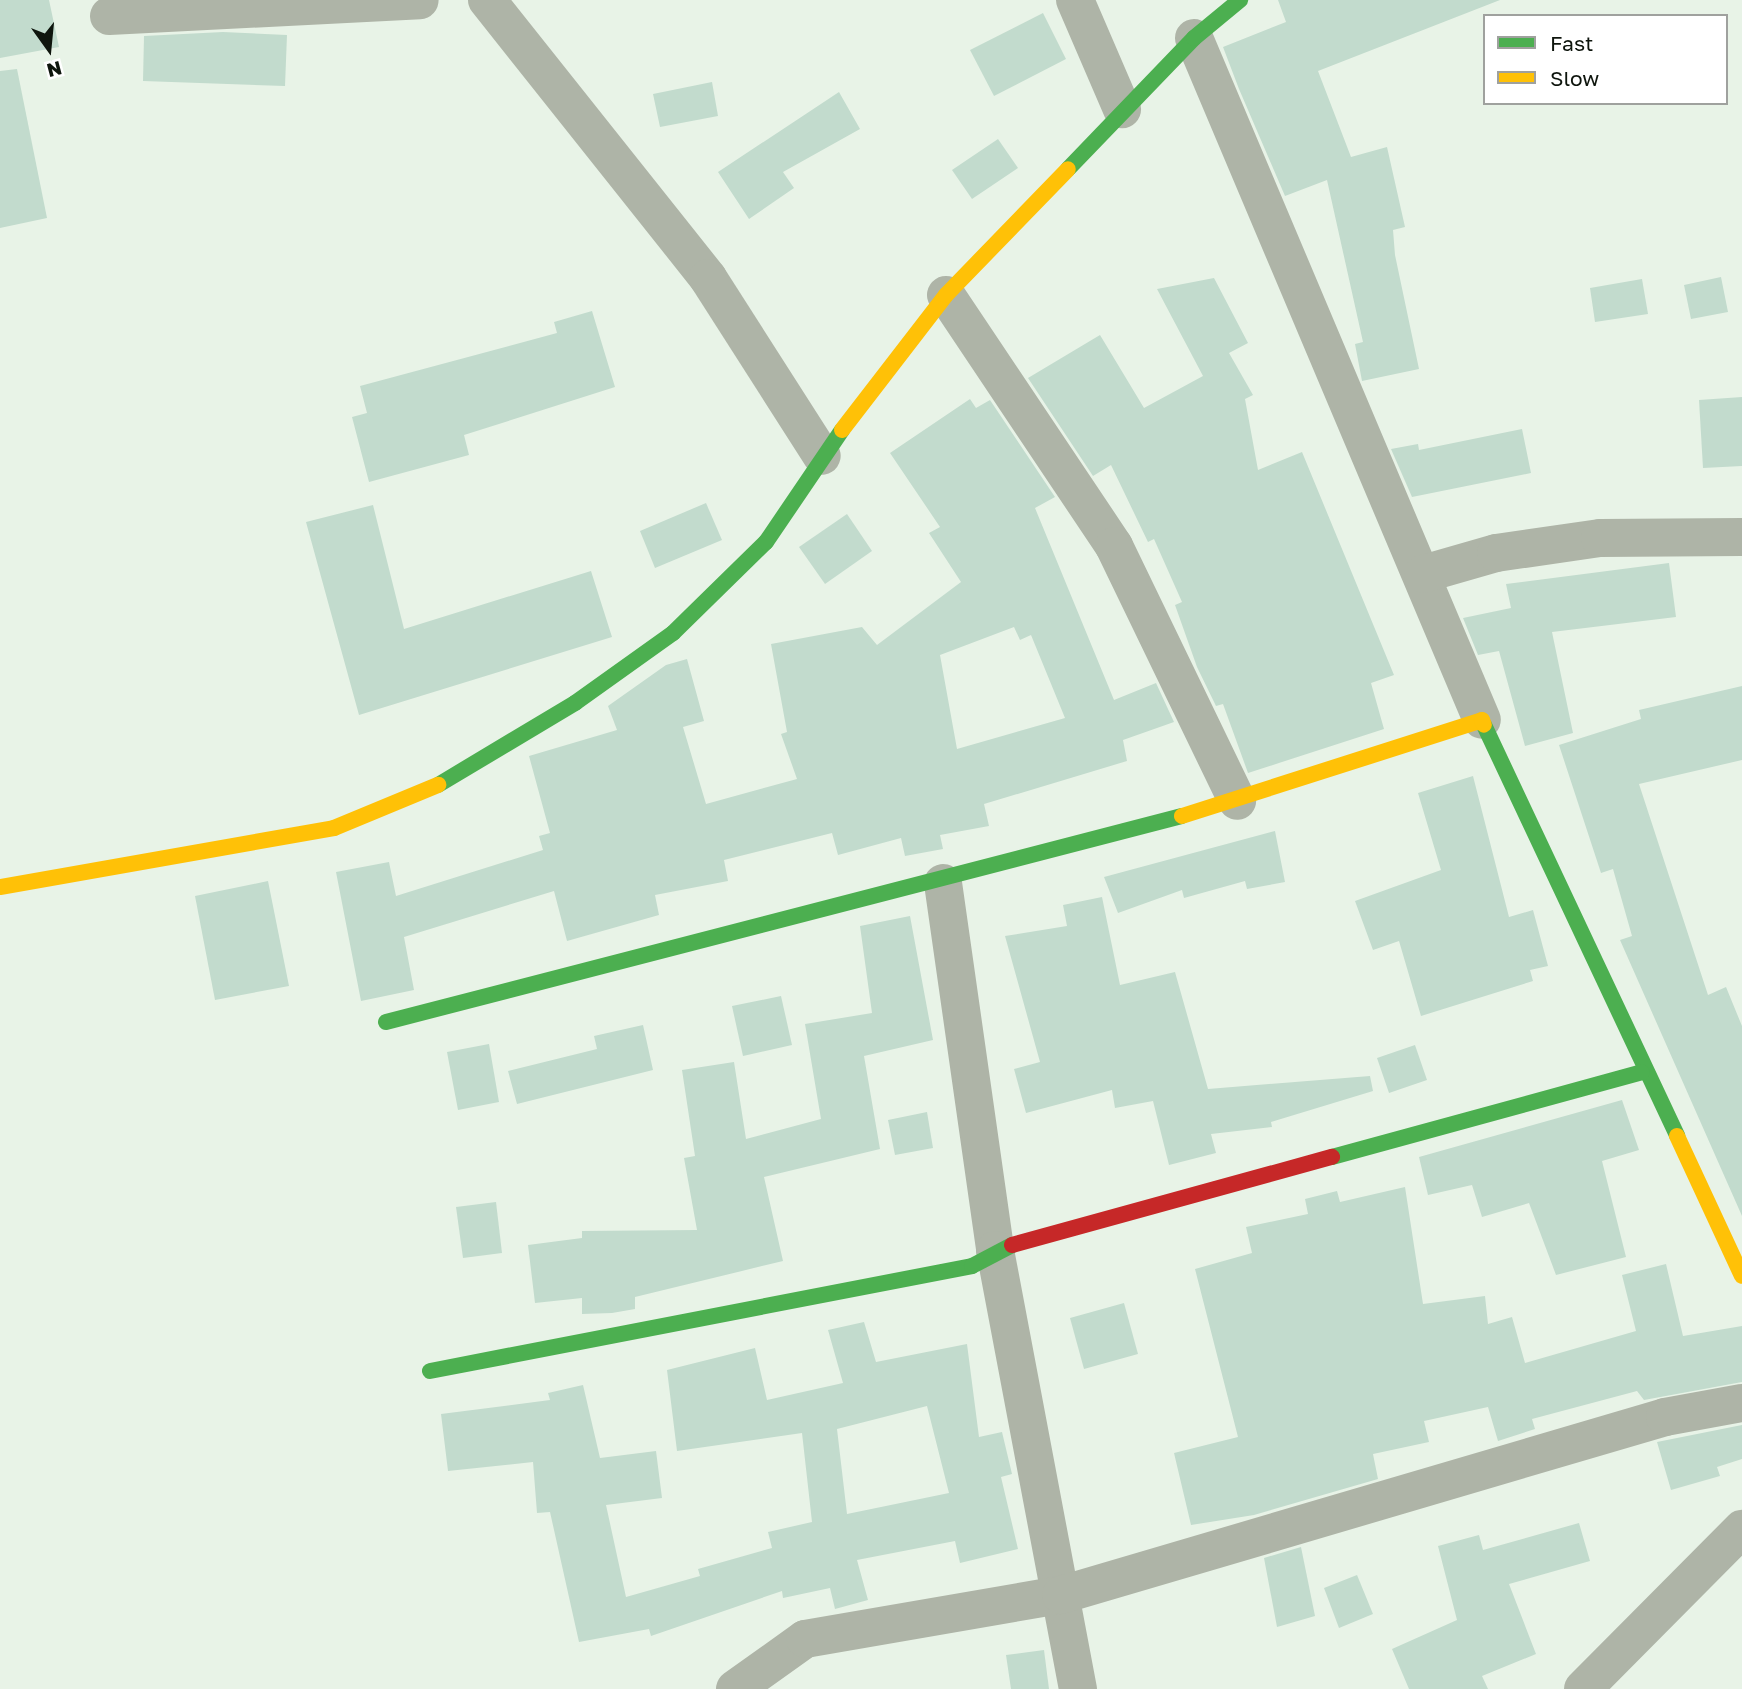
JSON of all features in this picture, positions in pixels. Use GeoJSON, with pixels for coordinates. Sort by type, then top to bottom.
{"type":"FeatureCollection","features":[{"type":"Feature","properties":{"kind":"street"},"geometry":{"type":"LineString","coordinates":[[109,16],[419,0]]}},
{"type":"Feature","properties":{"kind":"street"},"geometry":{"type":"LineString","coordinates":[[487,0],[708,278],[822,456]]}},
{"type":"Feature","properties":{"kind":"street"},"geometry":{"type":"LineString","coordinates":[[1075,0],[1122,110]]}},
{"type":"Feature","properties":{"kind":"street"},"geometry":{"type":"LineString","coordinates":[[0,887],[334,828],[433,788],[575,703],[673,633],[766,542],[822,456],[946,295],[1122,110],[1194,38],[1240,0]]}},
{"type":"Feature","properties":{"kind":"street"},"geometry":{"type":"LineString","coordinates":[[1194,38],[1423,574],[1482,720],[1642,1072],[1742,1276]]}},
{"type":"Feature","properties":{"kind":"street"},"geometry":{"type":"LineString","coordinates":[[946,295],[1114,546],[1237,801]]}},
{"type":"Feature","properties":{"kind":"street"},"geometry":{"type":"LineString","coordinates":[[1423,574],[1496,553],[1600,538],[1742,537]]}},
{"type":"Feature","properties":{"kind":"street"},"geometry":{"type":"LineString","coordinates":[[386,1022],[943,883],[1237,801],[1482,720]]}},
{"type":"Feature","properties":{"kind":"street"},"geometry":{"type":"LineString","coordinates":[[943,883],[995,1250],[1078,1689]]}},
{"type":"Feature","properties":{"kind":"street"},"geometry":{"type":"LineString","coordinates":[[430,1371],[972,1266],[995,1250],[1642,1072]]}},
{"type":"Feature","properties":{"kind":"street"},"geometry":{"type":"LineString","coordinates":[[735,1689],[805,1639],[1060,1595],[1665,1417],[1742,1404]]}},
{"type":"Feature","properties":{"kind":"street"},"geometry":{"type":"LineString","coordinates":[[1583,1689],[1742,1529]]}},
{"type":"Feature","properties":{"kind":"building"},"geometry":{"type":"Polygon","coordinates":[[[0,0],[49,0],[59,47],[0,58],[0,0]]]}},
{"type":"Feature","properties":{"kind":"building"},"geometry":{"type":"Polygon","coordinates":[[[1278,0],[1500,0],[1318,71],[1351,157],[1387,147],[1405,227],[1393,230],[1395,255],[1419,369],[1362,381],[1355,344],[1363,342],[1327,180],[1285,196],[1239,89],[1223,47],[1286,22],[1278,0]]]}},
{"type":"Feature","properties":{"kind":"building"},"geometry":{"type":"Polygon","coordinates":[[[1043,13],[1066,59],[994,96],[970,50],[1043,13]]]}},
{"type":"Feature","properties":{"kind":"building"},"geometry":{"type":"Polygon","coordinates":[[[223,32],[287,35],[285,86],[143,81],[144,36],[223,32]]]}},
{"type":"Feature","properties":{"kind":"building"},"geometry":{"type":"Polygon","coordinates":[[[17,69],[47,218],[0,228],[0,71],[17,69]]]}},
{"type":"Feature","properties":{"kind":"building"},"geometry":{"type":"Polygon","coordinates":[[[712,82],[718,116],[660,127],[653,94],[712,82]]]}},
{"type":"Feature","properties":{"kind":"building"},"geometry":{"type":"Polygon","coordinates":[[[839,92],[860,129],[783,172],[794,188],[749,219],[718,172],[839,92]]]}},
{"type":"Feature","properties":{"kind":"building"},"geometry":{"type":"Polygon","coordinates":[[[998,139],[1018,168],[972,199],[952,170],[998,139]]]}},
{"type":"Feature","properties":{"kind":"building"},"geometry":{"type":"Polygon","coordinates":[[[1721,277],[1728,312],[1691,319],[1684,285],[1721,277]]]}},
{"type":"Feature","properties":{"kind":"building"},"geometry":{"type":"Polygon","coordinates":[[[1214,278],[1248,343],[1229,353],[1253,395],[1245,399],[1258,470],[1302,452],[1394,675],[1371,683],[1384,729],[1248,773],[1223,704],[1216,706],[1197,667],[1175,605],[1182,602],[1154,539],[1148,542],[1111,465],[1093,476],[1028,378],[1100,335],[1144,408],[1203,376],[1157,289],[1214,278]]]}},
{"type":"Feature","properties":{"kind":"building"},"geometry":{"type":"Polygon","coordinates":[[[1642,279],[1648,314],[1595,322],[1590,288],[1642,279]]]}},
{"type":"Feature","properties":{"kind":"building"},"geometry":{"type":"Polygon","coordinates":[[[592,311],[615,387],[464,435],[469,455],[369,482],[352,417],[367,413],[360,386],[557,333],[554,322],[592,311]]]}},
{"type":"Feature","properties":{"kind":"building"},"geometry":{"type":"Polygon","coordinates":[[[1742,397],[1742,466],[1703,468],[1699,400],[1742,397]]]}},
{"type":"Feature","properties":{"kind":"building"},"geometry":{"type":"Polygon","coordinates":[[[970,399],[976,408],[990,400],[1055,497],[1035,508],[1114,700],[1156,683],[1174,722],[1123,740],[1127,761],[984,804],[989,826],[940,835],[943,849],[905,856],[901,838],[838,855],[832,833],[724,860],[728,881],[655,895],[659,915],[567,941],[554,891],[404,937],[414,990],[361,1001],[336,872],[389,862],[396,896],[543,850],[539,836],[550,833],[529,756],[617,730],[608,706],[666,665],[687,659],[704,721],[683,727],[706,804],[797,779],[781,734],[787,732],[771,644],[862,627],[877,645],[961,582],[929,533],[940,527],[890,453],[970,399]],[[1014,627],[940,655],[957,749],[1065,718],[1031,635],[1020,640],[1014,627]]]}},
{"type":"Feature","properties":{"kind":"building"},"geometry":{"type":"Polygon","coordinates":[[[1522,429],[1531,473],[1412,497],[1391,449],[1418,444],[1419,450],[1522,429]]]}},
{"type":"Feature","properties":{"kind":"building"},"geometry":{"type":"Polygon","coordinates":[[[706,503],[722,540],[655,568],[640,531],[706,503]]]}},
{"type":"Feature","properties":{"kind":"building"},"geometry":{"type":"Polygon","coordinates":[[[373,505],[404,629],[591,571],[612,637],[359,715],[306,522],[373,505]]]}},
{"type":"Feature","properties":{"kind":"building"},"geometry":{"type":"Polygon","coordinates":[[[847,514],[872,551],[825,584],[799,547],[847,514]]]}},
{"type":"Feature","properties":{"kind":"building"},"geometry":{"type":"Polygon","coordinates":[[[1669,563],[1676,617],[1552,632],[1573,733],[1525,746],[1499,651],[1478,655],[1463,618],[1511,608],[1506,584],[1669,563]]]}},
{"type":"Feature","properties":{"kind":"building"},"geometry":{"type":"Polygon","coordinates":[[[1742,686],[1742,760],[1639,784],[1708,995],[1726,987],[1742,1026],[1742,1216],[1620,940],[1632,936],[1613,869],[1601,873],[1559,745],[1641,719],[1639,710],[1742,686]]]}},
{"type":"Feature","properties":{"kind":"building"},"geometry":{"type":"Polygon","coordinates":[[[1473,776],[1509,917],[1533,910],[1548,966],[1530,970],[1533,981],[1421,1016],[1399,941],[1373,950],[1355,901],[1441,870],[1418,793],[1473,776]]]}},
{"type":"Feature","properties":{"kind":"building"},"geometry":{"type":"Polygon","coordinates":[[[1275,831],[1285,882],[1247,889],[1245,881],[1184,898],[1182,890],[1118,913],[1104,877],[1275,831]]]}},
{"type":"Feature","properties":{"kind":"building"},"geometry":{"type":"Polygon","coordinates":[[[268,881],[289,986],[215,1000],[195,896],[268,881]]]}},
{"type":"Feature","properties":{"kind":"building"},"geometry":{"type":"Polygon","coordinates":[[[1102,897],[1120,985],[1175,972],[1208,1089],[1370,1076],[1373,1091],[1271,1122],[1272,1127],[1211,1134],[1216,1153],[1169,1165],[1153,1101],[1115,1108],[1112,1090],[1026,1113],[1014,1069],[1040,1062],[1005,936],[1067,926],[1063,905],[1102,897]]]}},
{"type":"Feature","properties":{"kind":"building"},"geometry":{"type":"Polygon","coordinates":[[[910,916],[933,1040],[864,1056],[880,1149],[764,1177],[783,1261],[635,1297],[635,1309],[612,1313],[582,1314],[582,1298],[535,1303],[528,1245],[582,1238],[582,1231],[697,1230],[684,1158],[695,1156],[682,1070],[734,1062],[746,1139],[821,1119],[805,1024],[872,1013],[860,926],[910,916]]]}},
{"type":"Feature","properties":{"kind":"building"},"geometry":{"type":"Polygon","coordinates":[[[781,996],[792,1045],[743,1056],[732,1006],[781,996]]]}},
{"type":"Feature","properties":{"kind":"building"},"geometry":{"type":"Polygon","coordinates":[[[643,1025],[653,1070],[517,1104],[508,1071],[597,1049],[594,1036],[643,1025]]]}},
{"type":"Feature","properties":{"kind":"building"},"geometry":{"type":"Polygon","coordinates":[[[489,1044],[499,1102],[458,1110],[447,1052],[489,1044]]]}},
{"type":"Feature","properties":{"kind":"building"},"geometry":{"type":"Polygon","coordinates":[[[1415,1045],[1427,1080],[1389,1093],[1377,1058],[1415,1045]]]}},
{"type":"Feature","properties":{"kind":"building"},"geometry":{"type":"Polygon","coordinates":[[[1622,1100],[1639,1150],[1602,1161],[1626,1257],[1556,1275],[1529,1203],[1482,1217],[1472,1185],[1428,1195],[1419,1157],[1622,1100]]]}},
{"type":"Feature","properties":{"kind":"building"},"geometry":{"type":"Polygon","coordinates":[[[927,1112],[933,1148],[895,1155],[888,1120],[927,1112]]]}},
{"type":"Feature","properties":{"kind":"building"},"geometry":{"type":"Polygon","coordinates":[[[1405,1187],[1423,1304],[1485,1296],[1488,1324],[1512,1317],[1525,1363],[1636,1331],[1622,1275],[1666,1264],[1683,1336],[1742,1326],[1742,1382],[1644,1400],[1637,1391],[1532,1419],[1535,1429],[1498,1441],[1488,1407],[1424,1421],[1429,1442],[1373,1454],[1378,1479],[1254,1515],[1191,1525],[1174,1453],[1238,1437],[1195,1269],[1252,1253],[1246,1227],[1308,1214],[1305,1199],[1337,1191],[1340,1202],[1405,1187]]]}},
{"type":"Feature","properties":{"kind":"building"},"geometry":{"type":"Polygon","coordinates":[[[496,1202],[502,1253],[463,1258],[456,1207],[496,1202]]]}},
{"type":"Feature","properties":{"kind":"building"},"geometry":{"type":"Polygon","coordinates":[[[1124,1303],[1138,1354],[1084,1369],[1070,1318],[1124,1303]]]}},
{"type":"Feature","properties":{"kind":"building"},"geometry":{"type":"Polygon","coordinates":[[[864,1322],[876,1362],[967,1344],[979,1437],[1002,1432],[1012,1474],[1001,1477],[1018,1549],[960,1563],[955,1541],[857,1560],[868,1600],[835,1609],[830,1588],[783,1598],[782,1591],[651,1636],[649,1629],[579,1642],[550,1512],[537,1513],[533,1462],[448,1471],[441,1414],[550,1400],[548,1393],[583,1385],[600,1458],[656,1451],[662,1498],[606,1505],[626,1597],[700,1576],[698,1569],[772,1548],[768,1532],[812,1522],[802,1433],[677,1451],[667,1370],[755,1348],[767,1400],[843,1383],[828,1330],[864,1322]],[[927,1406],[837,1429],[847,1514],[949,1493],[927,1406]]]}},
{"type":"Feature","properties":{"kind":"building"},"geometry":{"type":"Polygon","coordinates":[[[1742,1425],[1742,1459],[1717,1467],[1720,1476],[1671,1490],[1657,1442],[1742,1425]]]}},
{"type":"Feature","properties":{"kind":"building"},"geometry":{"type":"Polygon","coordinates":[[[1579,1523],[1590,1561],[1509,1584],[1536,1654],[1482,1676],[1488,1689],[1409,1689],[1392,1649],[1457,1620],[1438,1546],[1479,1535],[1483,1550],[1579,1523]]]}},
{"type":"Feature","properties":{"kind":"building"},"geometry":{"type":"Polygon","coordinates":[[[1301,1547],[1315,1616],[1277,1627],[1264,1558],[1301,1547]]]}},
{"type":"Feature","properties":{"kind":"building"},"geometry":{"type":"Polygon","coordinates":[[[1357,1575],[1373,1614],[1339,1628],[1324,1588],[1357,1575]]]}},
{"type":"Feature","properties":{"kind":"building"},"geometry":{"type":"Polygon","coordinates":[[[1044,1650],[1049,1689],[1011,1689],[1006,1655],[1044,1650]]]}},
{"type":"Feature","properties":{"kind":"traffic: fast"},"geometry":{"type":"LineString","coordinates":[[1068,169],[1194,38],[1240,0]]}},
{"type":"Feature","properties":{"kind":"traffic: fast"},"geometry":{"type":"LineString","coordinates":[[438,785],[575,703],[673,633],[766,542],[842,430]]}},
{"type":"Feature","properties":{"kind":"traffic: fast"},"geometry":{"type":"LineString","coordinates":[[1484,725],[1677,1136]]}},
{"type":"Feature","properties":{"kind":"traffic: fast"},"geometry":{"type":"LineString","coordinates":[[386,1022],[1182,816]]}},
{"type":"Feature","properties":{"kind":"traffic: fast"},"geometry":{"type":"LineString","coordinates":[[1332,1157],[1642,1072]]}},
{"type":"Feature","properties":{"kind":"traffic: fast"},"geometry":{"type":"LineString","coordinates":[[430,1371],[972,1266],[1012,1245]]}},
{"type":"Feature","properties":{"kind":"traffic: slow"},"geometry":{"type":"LineString","coordinates":[[842,430],[946,295],[1068,169]]}},
{"type":"Feature","properties":{"kind":"traffic: slow"},"geometry":{"type":"LineString","coordinates":[[1182,816],[1482,720],[1484,725]]}},
{"type":"Feature","properties":{"kind":"traffic: slow"},"geometry":{"type":"LineString","coordinates":[[0,887],[334,828],[438,785]]}},
{"type":"Feature","properties":{"kind":"traffic: slow"},"geometry":{"type":"LineString","coordinates":[[1677,1136],[1742,1276]]}},
{"type":"Feature","properties":{"kind":"traffic: jam"},"geometry":{"type":"LineString","coordinates":[[1012,1245],[1332,1157]]}}]}
